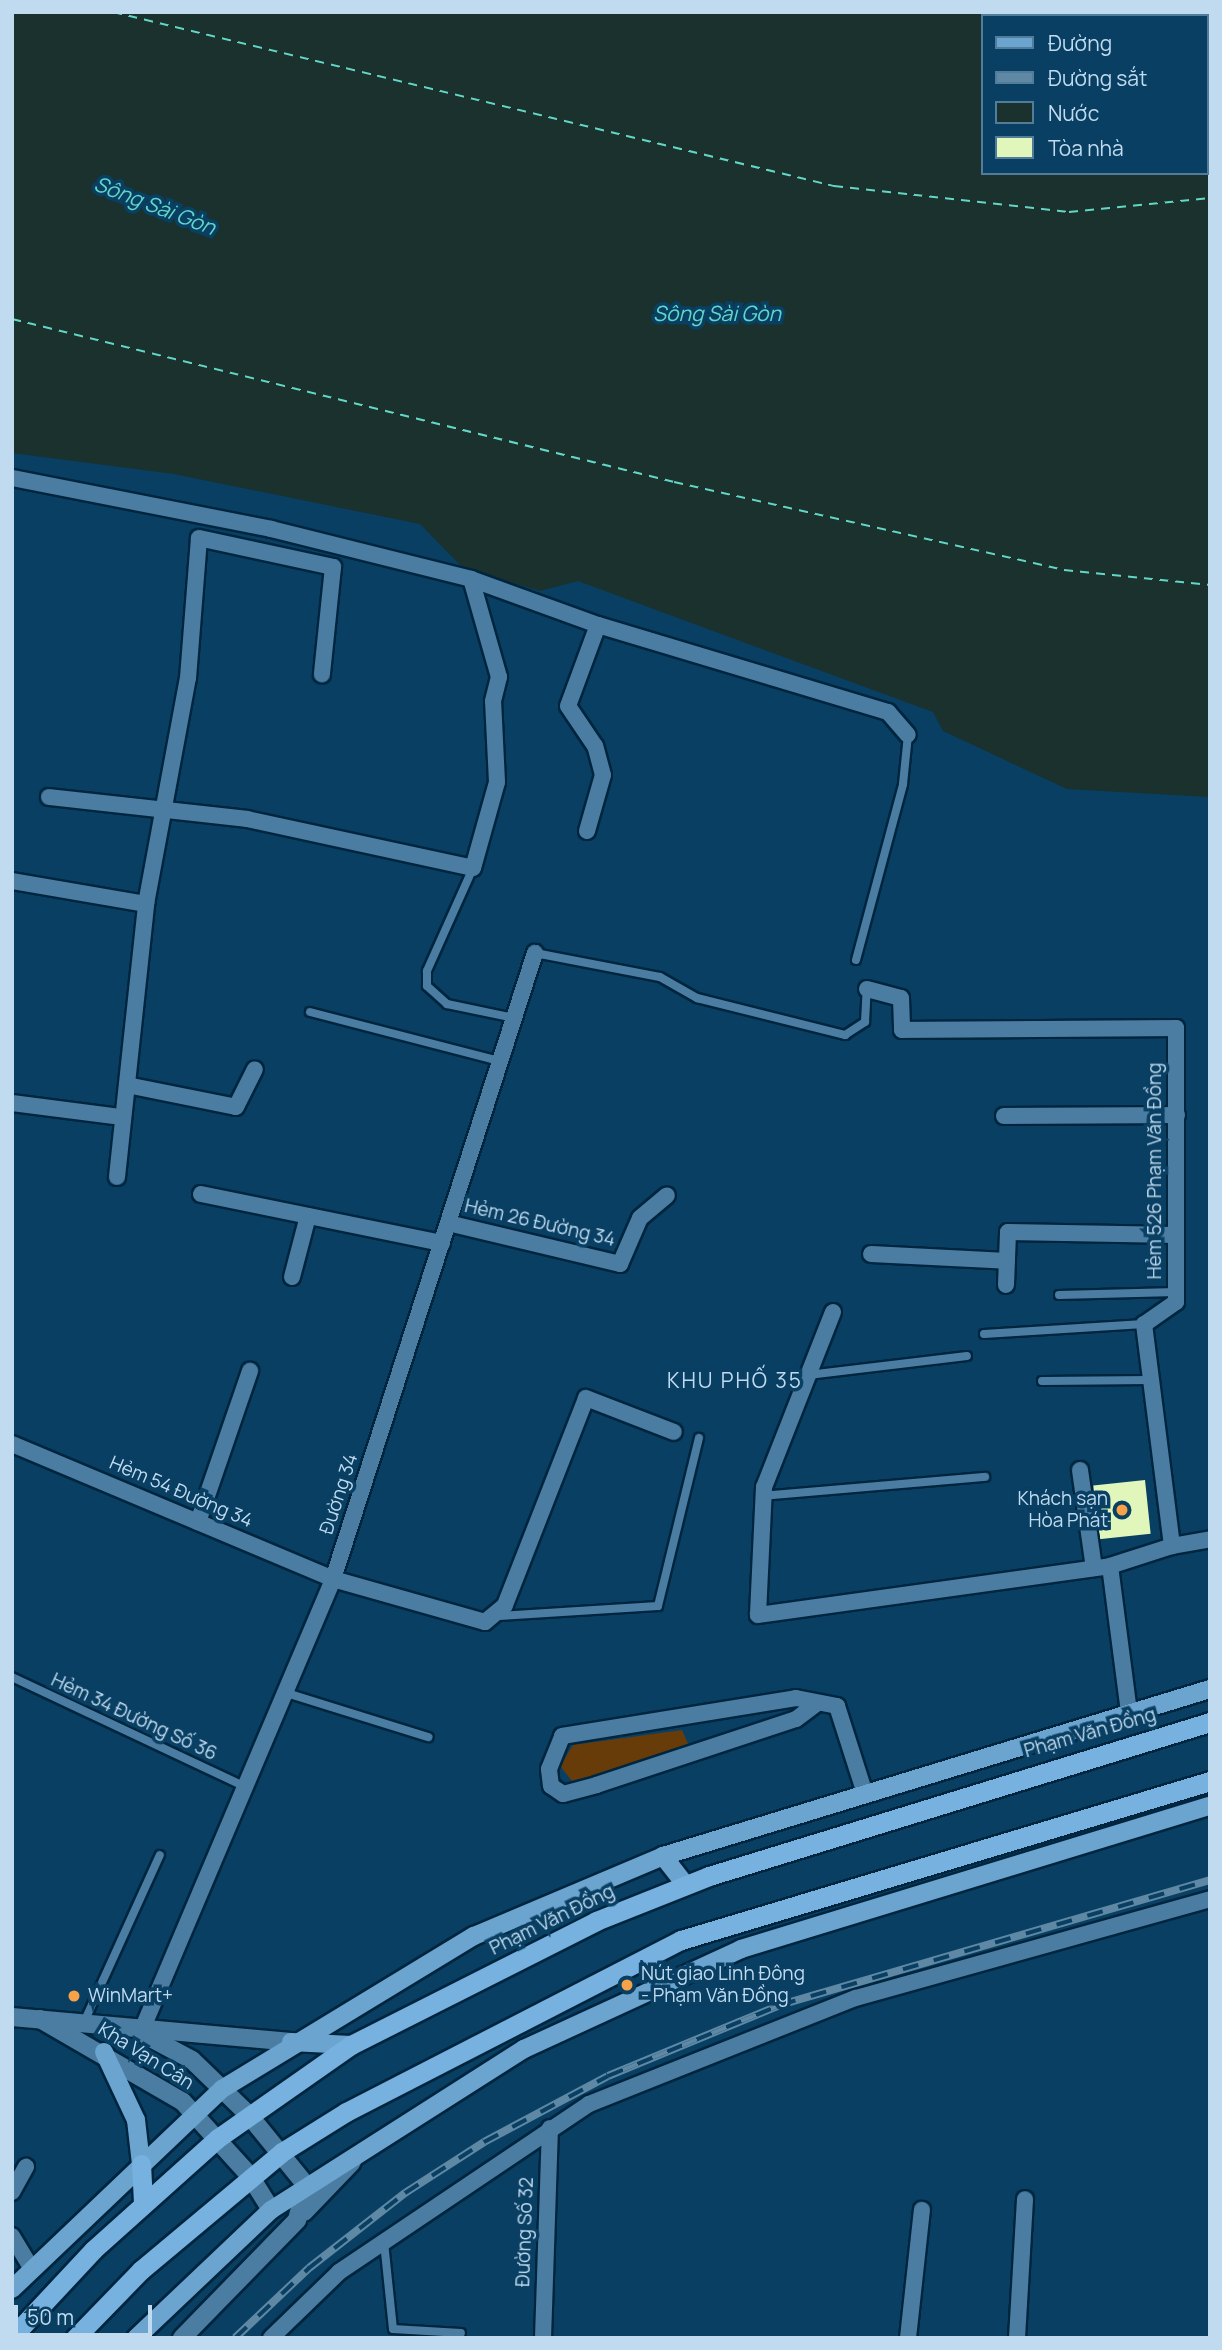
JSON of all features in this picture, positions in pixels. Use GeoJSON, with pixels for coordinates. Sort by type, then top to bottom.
{"type":"FeatureCollection","features":[{"type":"Feature","properties":{"kind":"highway","name":"Phạm Văn Đồng"},"geometry":{"type":"LineString","coordinates":[[12,2337],[143,2203],[218,2138],[248,2114],[351,2045],[596,1921],[686,1885],[878,1819],[1210,1722]]}},
{"type":"Feature","properties":{"kind":"highway"},"geometry":{"type":"LineString","coordinates":[[75,2338],[141,2270],[250,2176],[282,2152],[346,2112],[681,1940],[1210,1781]]}},
{"type":"Feature","properties":{"kind":"highway"},"geometry":{"type":"LineString","coordinates":[[141,2164],[143,2203]]}},
{"type":"Feature","properties":{"kind":"main road","name":"Phạm Văn Đồng"},"geometry":{"type":"LineString","coordinates":[[12,2289],[31,2268],[222,2089],[290,2042],[462,1942],[663,1856],[1210,1689]]}},
{"type":"Feature","properties":{"kind":"main road"},"geometry":{"type":"LineString","coordinates":[[136,2338],[271,2210],[306,2185],[524,2049],[741,1949],[1210,1806]]}},
{"type":"Feature","properties":{"kind":"main road"},"geometry":{"type":"LineString","coordinates":[[663,1856],[686,1885]]}},
{"type":"Feature","properties":{"kind":"main road","name":"Kha Vạn Cân"},"geometry":{"type":"LineString","coordinates":[[12,2017],[85,2020],[141,2032],[290,2042]]}},
{"type":"Feature","properties":{"kind":"main road","name":"Kha Vạn Cân"},"geometry":{"type":"LineString","coordinates":[[40,2019],[104,2052],[195,2114],[250,2176],[271,2210]]}},
{"type":"Feature","properties":{"kind":"main road","name":"Kha Vạn Cân"},"geometry":{"type":"LineString","coordinates":[[141,2032],[192,2060],[248,2114],[282,2152],[306,2185]]}},
{"type":"Feature","properties":{"kind":"main road"},"geometry":{"type":"LineString","coordinates":[[290,2042],[351,2045]]}},
{"type":"Feature","properties":{"kind":"main road"},"geometry":{"type":"LineString","coordinates":[[104,2052],[136,2120],[141,2164]]}},
{"type":"Feature","properties":{"kind":"main road"},"geometry":{"type":"LineString","coordinates":[[182,2338],[368,2146]]}},
{"type":"Feature","properties":{"kind":"main road"},"geometry":{"type":"LineString","coordinates":[[297,2220],[306,2185]]}},
{"type":"Feature","properties":{"kind":"main road"},"geometry":{"type":"LineString","coordinates":[[271,2210],[273,2243]]}},
{"type":"Feature","properties":{"kind":"street"},"geometry":{"type":"LineString","coordinates":[[12,478],[271,529],[471,579],[598,625],[888,712],[908,735]]}},
{"type":"Feature","properties":{"kind":"street"},"geometry":{"type":"LineString","coordinates":[[117,1178],[146,904],[166,810],[188,678],[199,538],[333,567],[322,674]]}},
{"type":"Feature","properties":{"kind":"street"},"geometry":{"type":"LineString","coordinates":[[49,797],[247,819],[473,868],[497,782],[493,701],[499,677],[471,579]]}},
{"type":"Feature","properties":{"kind":"street"},"geometry":{"type":"LineString","coordinates":[[587,831],[603,775],[595,746],[568,706],[598,625]]}},
{"type":"Feature","properties":{"kind":"street"},"geometry":{"type":"LineString","coordinates":[[12,881],[146,904]]}},
{"type":"Feature","properties":{"kind":"street","name":"Đường 34"},"geometry":{"type":"LineString","coordinates":[[141,2032],[242,1785],[290,1694],[333,1579],[535,953]]}},
{"type":"Feature","properties":{"kind":"street","name":"Hẻm 526 Phạm Văn Đồng"},"geometry":{"type":"LineString","coordinates":[[867,989],[901,998],[902,1030],[1176,1028],[1176,1302],[1143,1324]]}},
{"type":"Feature","properties":{"kind":"street"},"geometry":{"type":"LineString","coordinates":[[127,1085],[236,1107],[255,1069]]}},
{"type":"Feature","properties":{"kind":"street"},"geometry":{"type":"LineString","coordinates":[[12,1103],[114,1116]]}},
{"type":"Feature","properties":{"kind":"street"},"geometry":{"type":"LineString","coordinates":[[1004,1116],[1177,1115]]}},
{"type":"Feature","properties":{"kind":"street"},"geometry":{"type":"LineString","coordinates":[[201,1194],[442,1243]]}},
{"type":"Feature","properties":{"kind":"street","name":"Hẻm 26 Đường 34"},"geometry":{"type":"LineString","coordinates":[[448,1223],[620,1264],[640,1218],[667,1195]]}},
{"type":"Feature","properties":{"kind":"street"},"geometry":{"type":"LineString","coordinates":[[292,1277],[308,1216]]}},
{"type":"Feature","properties":{"kind":"street"},"geometry":{"type":"LineString","coordinates":[[1006,1285],[1008,1232],[1177,1235]]}},
{"type":"Feature","properties":{"kind":"street"},"geometry":{"type":"LineString","coordinates":[[871,1254],[1007,1261]]}},
{"type":"Feature","properties":{"kind":"street"},"geometry":{"type":"LineString","coordinates":[[833,1311],[762,1496],[758,1615],[1102,1567],[1172,1546],[1210,1539]]}},
{"type":"Feature","properties":{"kind":"street"},"geometry":{"type":"LineString","coordinates":[[1143,1324],[1172,1546]]}},
{"type":"Feature","properties":{"kind":"street"},"geometry":{"type":"LineString","coordinates":[[198,1522],[250,1371]]}},
{"type":"Feature","properties":{"kind":"street"},"geometry":{"type":"LineString","coordinates":[[499,1616],[586,1398],[674,1432]]}},
{"type":"Feature","properties":{"kind":"street","name":"Hẻm 54 Đường 34"},"geometry":{"type":"LineString","coordinates":[[12,1444],[333,1579],[485,1622],[499,1616]]}},
{"type":"Feature","properties":{"kind":"street"},"geometry":{"type":"LineString","coordinates":[[1080,1471],[1102,1567],[1129,1712]]}},
{"type":"Feature","properties":{"kind":"street"},"geometry":{"type":"LineString","coordinates":[[816,1704],[796,1719],[597,1785],[563,1794],[551,1786],[549,1769],[562,1736],[796,1698],[837,1706],[846,1721],[865,1794]]}},
{"type":"Feature","properties":{"kind":"street"},"geometry":{"type":"LineString","coordinates":[[271,2338],[340,2272],[550,2128],[674,2065],[856,1998],[1210,1899]]}},
{"type":"Feature","properties":{"kind":"street","name":"Đường Số 32"},"geometry":{"type":"LineString","coordinates":[[543,2338],[550,2128]]}},
{"type":"Feature","properties":{"kind":"street"},"geometry":{"type":"LineString","coordinates":[[12,2192],[26,2167]]}},
{"type":"Feature","properties":{"kind":"street"},"geometry":{"type":"LineString","coordinates":[[1017,2338],[1025,2199]]}},
{"type":"Feature","properties":{"kind":"street"},"geometry":{"type":"LineString","coordinates":[[908,2338],[922,2210]]}},
{"type":"Feature","properties":{"kind":"street"},"geometry":{"type":"LineString","coordinates":[[12,2236],[31,2268]]}},
{"type":"Feature","properties":{"kind":"lane"},"geometry":{"type":"LineString","coordinates":[[856,960],[903,784],[908,735]]}},
{"type":"Feature","properties":{"kind":"lane"},"geometry":{"type":"LineString","coordinates":[[473,868],[427,971],[427,986],[447,1004],[514,1018]]}},
{"type":"Feature","properties":{"kind":"lane"},"geometry":{"type":"LineString","coordinates":[[535,953],[660,976],[698,998],[845,1035],[865,1022],[867,989]]}},
{"type":"Feature","properties":{"kind":"lane"},"geometry":{"type":"LineString","coordinates":[[310,1012],[500,1060]]}},
{"type":"Feature","properties":{"kind":"lane"},"geometry":{"type":"LineString","coordinates":[[1059,1295],[1176,1292]]}},
{"type":"Feature","properties":{"kind":"lane"},"geometry":{"type":"LineString","coordinates":[[984,1334],[1143,1324]]}},
{"type":"Feature","properties":{"kind":"lane"},"geometry":{"type":"LineString","coordinates":[[808,1375],[967,1356]]}},
{"type":"Feature","properties":{"kind":"lane"},"geometry":{"type":"LineString","coordinates":[[1042,1381],[1151,1380]]}},
{"type":"Feature","properties":{"kind":"lane"},"geometry":{"type":"LineString","coordinates":[[499,1616],[659,1606],[699,1438]]}},
{"type":"Feature","properties":{"kind":"lane"},"geometry":{"type":"LineString","coordinates":[[762,1496],[985,1476]]}},
{"type":"Feature","properties":{"kind":"lane","name":"Hẻm 34 Đường Số 36"},"geometry":{"type":"LineString","coordinates":[[12,1677],[242,1785]]}},
{"type":"Feature","properties":{"kind":"lane"},"geometry":{"type":"LineString","coordinates":[[290,1694],[428,1737]]}},
{"type":"Feature","properties":{"kind":"lane"},"geometry":{"type":"LineString","coordinates":[[85,2020],[160,1855]]}},
{"type":"Feature","properties":{"kind":"lane"},"geometry":{"type":"LineString","coordinates":[[384,2242],[393,2329],[461,2333]]}},
{"type":"Feature","properties":{"kind":"shaded area"},"geometry":{"type":"Polygon","coordinates":[[[682,1730],[689,1746],[592,1778],[572,1781],[560,1766],[573,1745],[682,1730]]]}},
{"type":"Feature","properties":{"kind":"water","name":"Sông Sài Gòn"},"geometry":{"type":"Polygon","coordinates":[[[12,12],[1210,12],[1210,797],[1067,789],[943,731],[933,712],[578,581],[540,591],[463,568],[420,524],[174,474],[12,453],[12,12]]]}},
{"type":"Feature","properties":{"kind":"building","name":"Khách sạn Hòa Phát"},"geometry":{"type":"Polygon","coordinates":[[[1145,1480],[1151,1534],[1099,1539],[1093,1485],[1145,1480]]]}},
{"type":"Feature","properties":{"kind":"ferry route"},"geometry":{"type":"LineString","coordinates":[[113,12],[834,186],[1069,212],[1210,198]]}},
{"type":"Feature","properties":{"kind":"ferry route"},"geometry":{"type":"LineString","coordinates":[[12,319],[674,482],[1064,570],[1210,585]]}},
{"type":"Feature","properties":{"kind":"railway"},"geometry":{"type":"LineString","coordinates":[[235,2338],[309,2268],[405,2193],[484,2142],[608,2076],[780,2005],[1210,1880]]}},
{"type":"Feature","properties":{"kind":"place","name":"Khách sạn Hòa Phát"},"geometry":{"type":"Point","coordinates":[1122,1510]}},
{"type":"Feature","properties":{"kind":"place","name":"Nút giao Linh Đông - Phạm Văn Đồng"},"geometry":{"type":"Point","coordinates":[627,1985]}},
{"type":"Feature","properties":{"kind":"place","name":"WinMart+"},"geometry":{"type":"Point","coordinates":[74,1996]}},
{"type":"Feature","properties":{"kind":"district","name":"KHU PHỐ 35"},"geometry":{"type":"Point","coordinates":[735,1380]}}]}
